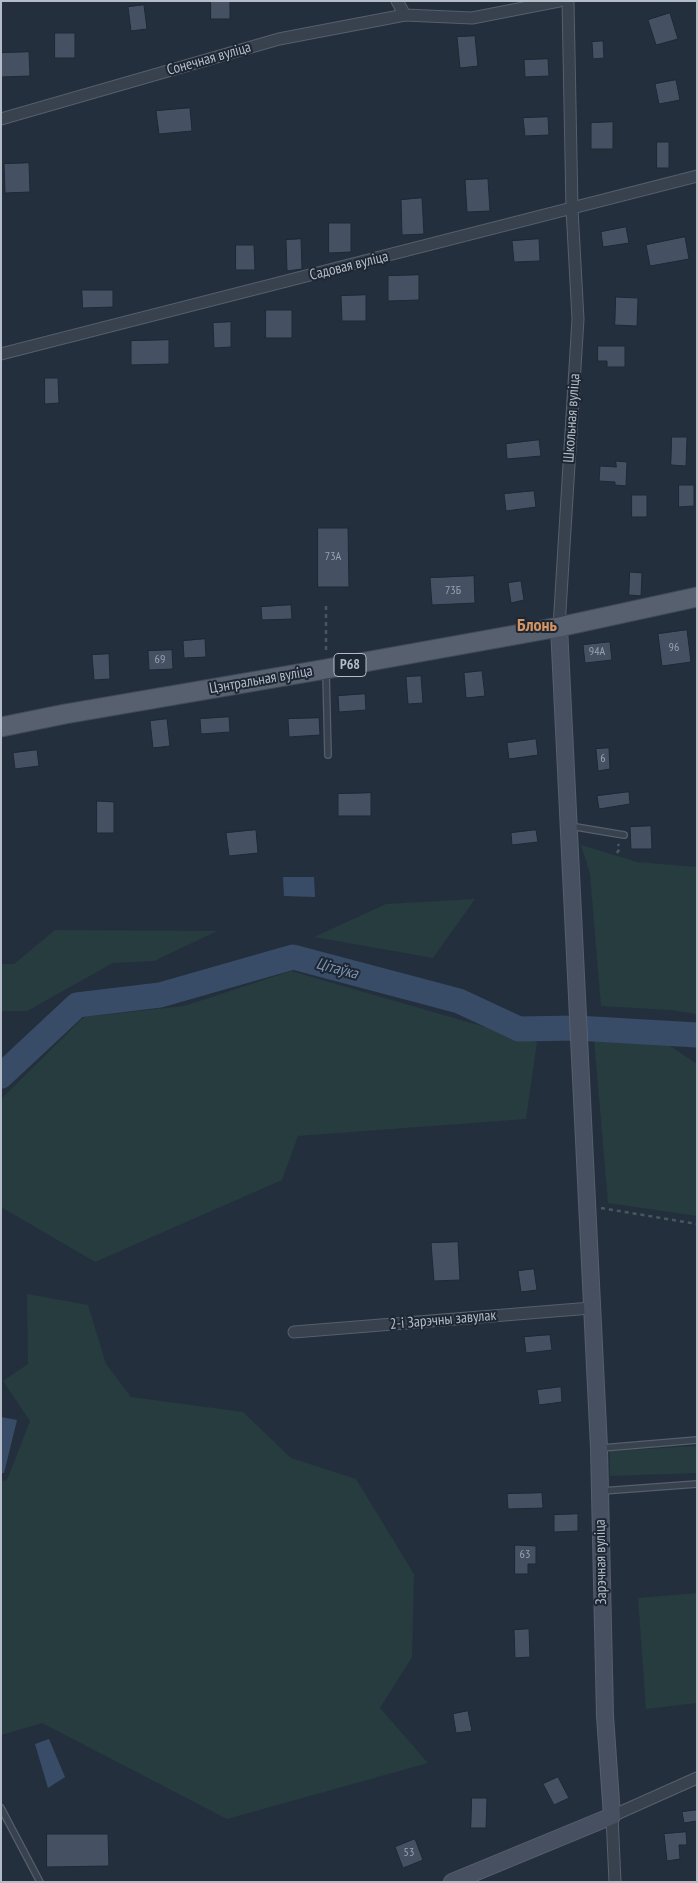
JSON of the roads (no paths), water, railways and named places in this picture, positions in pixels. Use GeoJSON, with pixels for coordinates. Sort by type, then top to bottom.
{"type":"FeatureCollection","features":[{"type":"Feature","properties":{"kind":"main road","name":"Цэнтральная вуліца"},"geometry":{"type":"LineString","coordinates":[[1,727],[65,714],[326,670],[559,627],[697,597]]}},
{"type":"Feature","properties":{"kind":"main road","name":"Школьная вуліца"},"geometry":{"type":"LineString","coordinates":[[559,627],[582,1104]]}},
{"type":"Feature","properties":{"kind":"main road","name":"Зарэчная вуліца"},"geometry":{"type":"LineString","coordinates":[[582,1104],[599,1448],[604,1706],[612,1816]]}},
{"type":"Feature","properties":{"kind":"main road"},"geometry":{"type":"LineString","coordinates":[[452,1882],[612,1816]]}},
{"type":"Feature","properties":{"kind":"street"},"geometry":{"type":"LineString","coordinates":[[397,1],[404,15]]}},
{"type":"Feature","properties":{"kind":"street","name":"Сонечная вуліца"},"geometry":{"type":"LineString","coordinates":[[1,119],[279,39],[404,15],[472,18],[559,1]]}},
{"type":"Feature","properties":{"kind":"street","name":"Школьная вуліца"},"geometry":{"type":"LineString","coordinates":[[559,627],[578,319],[572,209],[568,1]]}},
{"type":"Feature","properties":{"kind":"street","name":"Садовая вуліца"},"geometry":{"type":"LineString","coordinates":[[1,354],[697,176]]}},
{"type":"Feature","properties":{"kind":"street","name":"2-і Зарэчны завулак"},"geometry":{"type":"LineString","coordinates":[[294,1332],[591,1308]]}},
{"type":"Feature","properties":{"kind":"street"},"geometry":{"type":"LineString","coordinates":[[615,1882],[612,1816],[697,1778]]}},
{"type":"Feature","properties":{"kind":"lane"},"geometry":{"type":"LineString","coordinates":[[326,670],[328,755]]}},
{"type":"Feature","properties":{"kind":"lane"},"geometry":{"type":"LineString","coordinates":[[570,830],[624,835]]}},
{"type":"Feature","properties":{"kind":"lane"},"geometry":{"type":"LineString","coordinates":[[599,1448],[697,1440]]}},
{"type":"Feature","properties":{"kind":"lane"},"geometry":{"type":"LineString","coordinates":[[600,1491],[697,1484]]}},
{"type":"Feature","properties":{"kind":"lane"},"geometry":{"type":"LineString","coordinates":[[1,1808],[40,1882]]}},
{"type":"Feature","properties":{"kind":"water"},"geometry":{"type":"Polygon","coordinates":[[[283,877],[314,877],[315,897],[284,896],[283,877]]]}},
{"type":"Feature","properties":{"kind":"water"},"geometry":{"type":"Polygon","coordinates":[[[1,1417],[17,1420],[4,1473],[1,1473],[1,1417]]]}},
{"type":"Feature","properties":{"kind":"water"},"geometry":{"type":"Polygon","coordinates":[[[49,1739],[65,1777],[48,1788],[35,1744],[49,1739]]]}},
{"type":"Feature","properties":{"kind":"waterway","name":"Цітаўка"},"geometry":{"type":"LineString","coordinates":[[1,1076],[77,1005],[160,995],[293,957],[459,1001],[519,1029],[576,1028],[697,1035]]}},
{"type":"Feature","properties":{"kind":"district","name":"Блонь"},"geometry":{"type":"Point","coordinates":[537,626]}}]}
